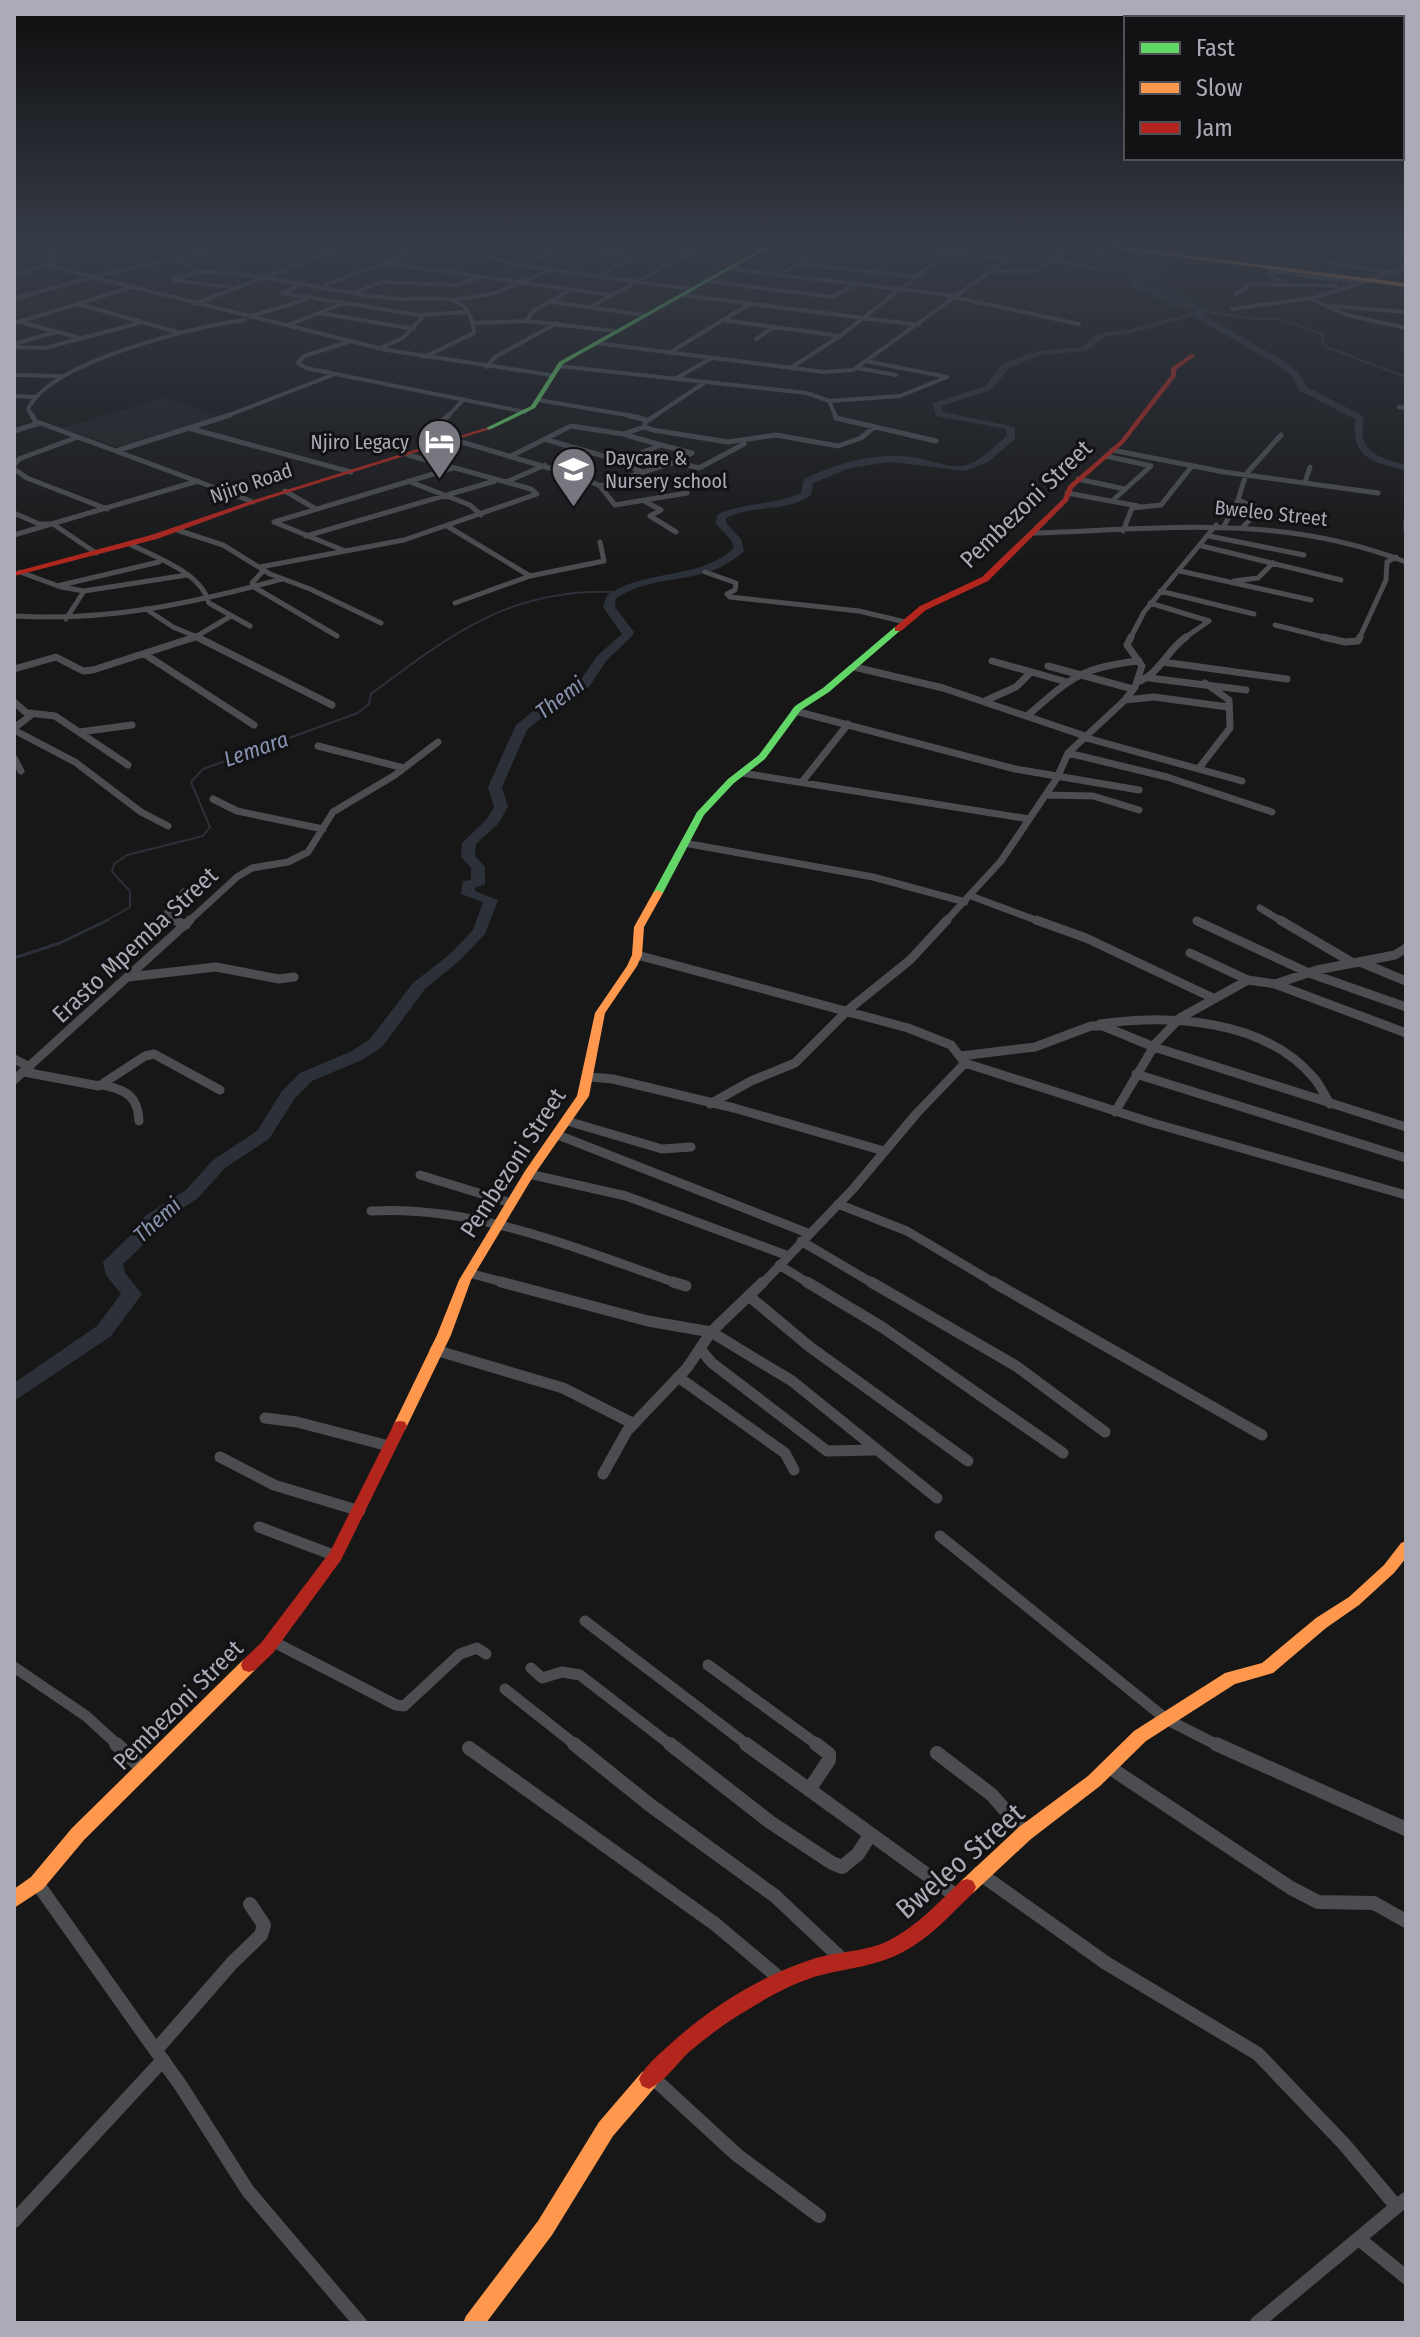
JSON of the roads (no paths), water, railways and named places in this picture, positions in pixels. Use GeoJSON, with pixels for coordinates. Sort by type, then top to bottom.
{"type":"FeatureCollection","features":[{"type":"Feature","properties":{"kind":"street"},"geometry":{"type":"LineString","coordinates":[[119,352],[60,376],[35,397],[28,409],[32,419],[253,502]]}},
{"type":"Feature","properties":{"kind":"street"},"geometry":{"type":"LineString","coordinates":[[316,352],[304,356],[298,363],[306,368],[525,412]]}},
{"type":"Feature","properties":{"kind":"street"},"geometry":{"type":"LineString","coordinates":[[400,352],[486,367],[675,379],[807,393],[829,401],[904,395],[947,377],[866,361]]}},
{"type":"Feature","properties":{"kind":"street"},"geometry":{"type":"LineString","coordinates":[[424,357],[434,352]]}},
{"type":"Feature","properties":{"kind":"street"},"geometry":{"type":"LineString","coordinates":[[486,367],[504,352]]}},
{"type":"Feature","properties":{"kind":"street"},"geometry":{"type":"LineString","coordinates":[[555,371],[583,352]]}},
{"type":"Feature","properties":{"kind":"street"},"geometry":{"type":"LineString","coordinates":[[662,352],[832,372],[857,368],[896,375]]}},
{"type":"Feature","properties":{"kind":"street"},"geometry":{"type":"LineString","coordinates":[[783,367],[802,363],[817,352]]}},
{"type":"Feature","properties":{"kind":"street"},"geometry":{"type":"LineString","coordinates":[[857,368],[879,352]]}},
{"type":"Feature","properties":{"kind":"street","name":"Pembezoni Street"},"geometry":{"type":"LineString","coordinates":[[14,1900],[37,1883],[78,1834],[272,1641],[336,1556],[360,1511],[469,1273],[529,1174],[583,1096],[600,1013],[637,955],[639,927],[708,803],[762,757],[795,711],[854,667],[905,622],[923,608],[985,579],[1066,500],[1067,493],[1078,479],[1138,424],[1175,374],[1173,369],[1193,355]]}},
{"type":"Feature","properties":{"kind":"street"},"geometry":{"type":"LineString","coordinates":[[675,379],[710,359]]}},
{"type":"Feature","properties":{"kind":"street","name":"Njiro Road"},"geometry":{"type":"LineString","coordinates":[[17,573],[177,530],[285,491],[456,441],[525,412],[538,400],[555,371]]}},
{"type":"Feature","properties":{"kind":"street"},"geometry":{"type":"LineString","coordinates":[[116,451],[190,428],[336,374]]}},
{"type":"Feature","properties":{"kind":"street"},"geometry":{"type":"LineString","coordinates":[[14,375],[60,376]]}},
{"type":"Feature","properties":{"kind":"street"},"geometry":{"type":"LineString","coordinates":[[623,434],[645,424],[705,382]]}},
{"type":"Feature","properties":{"kind":"street"},"geometry":{"type":"LineString","coordinates":[[14,396],[35,397]]}},
{"type":"Feature","properties":{"kind":"street"},"geometry":{"type":"LineString","coordinates":[[464,399],[441,424],[428,432],[545,465],[600,486],[615,505],[687,493]]}},
{"type":"Feature","properties":{"kind":"street"},"geometry":{"type":"LineString","coordinates":[[538,400],[645,424],[689,438],[747,441],[779,435],[839,448],[859,441],[874,427]]}},
{"type":"Feature","properties":{"kind":"street"},"geometry":{"type":"LineString","coordinates":[[829,401],[833,417],[936,441]]}},
{"type":"Feature","properties":{"kind":"street"},"geometry":{"type":"LineString","coordinates":[[14,431],[40,423]]}},
{"type":"Feature","properties":{"kind":"street"},"geometry":{"type":"LineString","coordinates":[[511,456],[577,425],[691,451],[675,462],[600,486]]}},
{"type":"Feature","properties":{"kind":"street"},"geometry":{"type":"LineString","coordinates":[[190,428],[351,472]]}},
{"type":"Feature","properties":{"kind":"street"},"geometry":{"type":"LineString","coordinates":[[710,1104],[751,1081],[795,1063],[848,1010],[910,960],[1007,854],[1057,778],[1068,753],[1125,700],[1135,686],[1142,666],[1127,648],[1140,615],[1220,526],[1238,500],[1246,474],[1281,435]]}},
{"type":"Feature","properties":{"kind":"street"},"geometry":{"type":"LineString","coordinates":[[78,437],[19,459],[14,467],[27,478],[107,509]]}},
{"type":"Feature","properties":{"kind":"street"},"geometry":{"type":"LineString","coordinates":[[544,439],[643,472]]}},
{"type":"Feature","properties":{"kind":"street"},"geometry":{"type":"LineString","coordinates":[[675,462],[697,469],[747,441]]}},
{"type":"Feature","properties":{"kind":"street"},"geometry":{"type":"LineString","coordinates":[[618,462],[661,445]]}},
{"type":"Feature","properties":{"kind":"street"},"geometry":{"type":"LineString","coordinates":[[1109,453],[1378,493]]}},
{"type":"Feature","properties":{"kind":"street"},"geometry":{"type":"LineString","coordinates":[[1109,453],[1151,466],[1112,501]]}},
{"type":"Feature","properties":{"kind":"street"},"geometry":{"type":"LineString","coordinates":[[337,636],[254,587],[252,583],[262,569],[404,540],[537,494],[506,482],[408,455]]}},
{"type":"Feature","properties":{"kind":"street"},"geometry":{"type":"LineString","coordinates":[[506,482],[545,465]]}},
{"type":"Feature","properties":{"kind":"street"},"geometry":{"type":"LineString","coordinates":[[1067,493],[1138,506],[1163,504],[1192,466]]}},
{"type":"Feature","properties":{"kind":"street"},"geometry":{"type":"LineString","coordinates":[[1305,482],[1310,467]]}},
{"type":"Feature","properties":{"kind":"street"},"geometry":{"type":"LineString","coordinates":[[348,552],[274,522],[453,468]]}},
{"type":"Feature","properties":{"kind":"street"},"geometry":{"type":"LineString","coordinates":[[1078,479],[1125,489]]}},
{"type":"Feature","properties":{"kind":"street"},"geometry":{"type":"LineString","coordinates":[[306,536],[498,480]]}},
{"type":"Feature","properties":{"kind":"street"},"geometry":{"type":"LineString","coordinates":[[14,535],[198,481]]}},
{"type":"Feature","properties":{"kind":"street"},"geometry":{"type":"LineString","coordinates":[[408,481],[476,508],[481,515]]}},
{"type":"Feature","properties":{"kind":"street"},"geometry":{"type":"LineString","coordinates":[[285,491],[314,508]]}},
{"type":"Feature","properties":{"kind":"street"},"geometry":{"type":"LineString","coordinates":[[1238,500],[1260,509],[1243,527]]}},
{"type":"Feature","properties":{"kind":"street"},"geometry":{"type":"LineString","coordinates":[[646,502],[661,510],[650,516],[676,532]]}},
{"type":"Feature","properties":{"kind":"street"},"geometry":{"type":"LineString","coordinates":[[1123,531],[1130,511],[1138,506]]}},
{"type":"Feature","properties":{"kind":"street"},"geometry":{"type":"LineString","coordinates":[[14,513],[39,524],[53,524],[96,553]]}},
{"type":"Feature","properties":{"kind":"street"},"geometry":{"type":"LineString","coordinates":[[1406,520],[1406,531]]}},
{"type":"Feature","properties":{"kind":"street"},"geometry":{"type":"LineString","coordinates":[[447,526],[530,576]]}},
{"type":"Feature","properties":{"kind":"street","name":"Bweleo Street"},"geometry":{"type":"LineString","coordinates":[[1032,533],[1243,527],[1351,542],[1406,562]]}},
{"type":"Feature","properties":{"kind":"street"},"geometry":{"type":"LineString","coordinates":[[177,530],[223,545],[282,579],[381,623]]}},
{"type":"Feature","properties":{"kind":"street"},"geometry":{"type":"LineString","coordinates":[[1209,536],[1304,555]]}},
{"type":"Feature","properties":{"kind":"street"},"geometry":{"type":"LineString","coordinates":[[455,603],[530,576],[604,561],[600,542]]}},
{"type":"Feature","properties":{"kind":"street"},"geometry":{"type":"LineString","coordinates":[[130,544],[188,575],[206,592],[209,603],[250,626]]}},
{"type":"Feature","properties":{"kind":"street"},"geometry":{"type":"LineString","coordinates":[[1202,546],[1341,580]]}},
{"type":"Feature","properties":{"kind":"street"},"geometry":{"type":"LineString","coordinates":[[1275,625],[1345,642],[1358,641],[1386,580],[1387,562],[1396,557]]}},
{"type":"Feature","properties":{"kind":"street"},"geometry":{"type":"LineString","coordinates":[[57,586],[159,562]]}},
{"type":"Feature","properties":{"kind":"street"},"geometry":{"type":"LineString","coordinates":[[1228,582],[1258,578],[1273,563]]}},
{"type":"Feature","properties":{"kind":"street"},"geometry":{"type":"LineString","coordinates":[[1180,571],[1311,600]]}},
{"type":"Feature","properties":{"kind":"street"},"geometry":{"type":"LineString","coordinates":[[705,572],[736,583],[737,588],[727,594],[730,597],[859,611],[905,622]]}},
{"type":"Feature","properties":{"kind":"street"},"geometry":{"type":"LineString","coordinates":[[17,573],[84,591],[188,575]]}},
{"type":"Feature","properties":{"kind":"street"},"geometry":{"type":"LineString","coordinates":[[14,616],[66,619],[146,609],[282,579]]}},
{"type":"Feature","properties":{"kind":"street"},"geometry":{"type":"LineString","coordinates":[[66,619],[84,591]]}},
{"type":"Feature","properties":{"kind":"street"},"geometry":{"type":"LineString","coordinates":[[1160,591],[1254,614]]}},
{"type":"Feature","properties":{"kind":"street"},"geometry":{"type":"LineString","coordinates":[[1048,666],[1135,686],[1149,678],[1174,645],[1209,621],[1150,603]]}},
{"type":"Feature","properties":{"kind":"street"},"geometry":{"type":"LineString","coordinates":[[146,609],[173,627],[332,705]]}},
{"type":"Feature","properties":{"kind":"street"},"geometry":{"type":"LineString","coordinates":[[14,669],[56,657],[87,671],[196,637],[231,616]]}},
{"type":"Feature","properties":{"kind":"street"},"geometry":{"type":"LineString","coordinates":[[146,655],[254,725]]}},
{"type":"Feature","properties":{"kind":"street"},"geometry":{"type":"LineString","coordinates":[[992,661],[1067,682]]}},
{"type":"Feature","properties":{"kind":"street"},"geometry":{"type":"LineString","coordinates":[[1028,715],[1081,673],[1111,664],[1139,661]]}},
{"type":"Feature","properties":{"kind":"street"},"geometry":{"type":"LineString","coordinates":[[1163,662],[1287,679]]}},
{"type":"Feature","properties":{"kind":"street"},"geometry":{"type":"LineString","coordinates":[[854,667],[906,675],[987,700],[1084,736],[1242,781]]}},
{"type":"Feature","properties":{"kind":"street"},"geometry":{"type":"LineString","coordinates":[[987,700],[1012,689],[1031,672]]}},
{"type":"Feature","properties":{"kind":"street"},"geometry":{"type":"LineString","coordinates":[[1149,678],[1246,690]]}},
{"type":"Feature","properties":{"kind":"street"},"geometry":{"type":"LineString","coordinates":[[1199,768],[1230,728],[1229,700],[1205,683]]}},
{"type":"Feature","properties":{"kind":"street"},"geometry":{"type":"LineString","coordinates":[[1125,700],[1154,697],[1228,707]]}},
{"type":"Feature","properties":{"kind":"street"},"geometry":{"type":"LineString","coordinates":[[14,702],[29,713],[49,714],[128,765]]}},
{"type":"Feature","properties":{"kind":"street"},"geometry":{"type":"LineString","coordinates":[[795,711],[967,758],[1057,778],[1139,790]]}},
{"type":"Feature","properties":{"kind":"street"},"geometry":{"type":"LineString","coordinates":[[29,713],[28,719],[14,729],[75,762],[141,812],[168,826]]}},
{"type":"Feature","properties":{"kind":"street"},"geometry":{"type":"LineString","coordinates":[[802,782],[848,724]]}},
{"type":"Feature","properties":{"kind":"street"},"geometry":{"type":"LineString","coordinates":[[79,732],[132,725]]}},
{"type":"Feature","properties":{"kind":"street","name":"Erasto Mpemba Street"},"geometry":{"type":"LineString","coordinates":[[14,1080],[186,925],[216,894],[252,868],[288,862],[308,852],[327,818],[339,807],[404,768],[438,742]]}},
{"type":"Feature","properties":{"kind":"street"},"geometry":{"type":"LineString","coordinates":[[318,746],[404,768]]}},
{"type":"Feature","properties":{"kind":"street"},"geometry":{"type":"LineString","coordinates":[[1068,753],[1167,777],[1272,812]]}},
{"type":"Feature","properties":{"kind":"street"},"geometry":{"type":"LineString","coordinates":[[14,758],[21,771]]}},
{"type":"Feature","properties":{"kind":"street"},"geometry":{"type":"LineString","coordinates":[[742,773],[1029,819]]}},
{"type":"Feature","properties":{"kind":"street"},"geometry":{"type":"LineString","coordinates":[[1046,795],[1093,796],[1139,810]]}},
{"type":"Feature","properties":{"kind":"street"},"geometry":{"type":"LineString","coordinates":[[213,799],[237,811],[323,829]]}},
{"type":"Feature","properties":{"kind":"street"},"geometry":{"type":"LineString","coordinates":[[684,843],[873,877],[968,899],[1086,938],[1213,998]]}},
{"type":"Feature","properties":{"kind":"street"},"geometry":{"type":"LineString","coordinates":[[184,892],[165,914],[168,919],[186,925]]}},
{"type":"Feature","properties":{"kind":"street"},"geometry":{"type":"LineString","coordinates":[[1260,908],[1357,963],[1406,981]]}},
{"type":"Feature","properties":{"kind":"street"},"geometry":{"type":"LineString","coordinates":[[1197,921],[1309,973],[1406,1007]]}},
{"type":"Feature","properties":{"kind":"street"},"geometry":{"type":"LineString","coordinates":[[1275,984],[1309,973],[1395,955],[1406,948]]}},
{"type":"Feature","properties":{"kind":"street"},"geometry":{"type":"LineString","coordinates":[[1190,953],[1248,980],[1275,984],[1406,1033]]}},
{"type":"Feature","properties":{"kind":"street"},"geometry":{"type":"LineString","coordinates":[[637,955],[848,1010],[951,1045],[963,1060],[1115,1112],[1406,1195]]}},
{"type":"Feature","properties":{"kind":"street"},"geometry":{"type":"LineString","coordinates":[[128,977],[216,967],[279,979],[294,977]]}},
{"type":"Feature","properties":{"kind":"street"},"geometry":{"type":"LineString","coordinates":[[1115,1112],[1154,1047],[1180,1018],[1248,980]]}},
{"type":"Feature","properties":{"kind":"street"},"geometry":{"type":"LineString","coordinates":[[603,1474],[634,1424],[678,1377],[711,1332],[750,1297],[786,1255],[838,1204],[963,1060],[1035,1047],[1097,1025],[1180,1018],[1263,1042],[1285,1052],[1314,1075],[1330,1104]]}},
{"type":"Feature","properties":{"kind":"street"},"geometry":{"type":"LineString","coordinates":[[1097,1025],[1154,1047],[1406,1127]]}},
{"type":"Feature","properties":{"kind":"street"},"geometry":{"type":"LineString","coordinates":[[103,1085],[145,1056],[154,1054],[220,1090]]}},
{"type":"Feature","properties":{"kind":"street"},"geometry":{"type":"LineString","coordinates":[[14,1059],[27,1069],[103,1085],[134,1097],[139,1104],[139,1121]]}},
{"type":"Feature","properties":{"kind":"street"},"geometry":{"type":"LineString","coordinates":[[1136,1074],[1406,1158]]}},
{"type":"Feature","properties":{"kind":"street"},"geometry":{"type":"LineString","coordinates":[[589,1077],[623,1081],[884,1151]]}},
{"type":"Feature","properties":{"kind":"street"},"geometry":{"type":"LineString","coordinates":[[567,1121],[662,1149],[691,1147]]}},
{"type":"Feature","properties":{"kind":"street"},"geometry":{"type":"LineString","coordinates":[[558,1135],[805,1238],[1016,1366],[1105,1432]]}},
{"type":"Feature","properties":{"kind":"street"},"geometry":{"type":"LineString","coordinates":[[529,1174],[588,1186],[682,1215],[786,1255]]}},
{"type":"Feature","properties":{"kind":"street"},"geometry":{"type":"LineString","coordinates":[[420,1175],[511,1203]]}},
{"type":"Feature","properties":{"kind":"street"},"geometry":{"type":"LineString","coordinates":[[838,1204],[874,1216],[966,1264],[1156,1377],[1262,1435]]}},
{"type":"Feature","properties":{"kind":"street"},"geometry":{"type":"LineString","coordinates":[[371,1211],[425,1210],[497,1226],[686,1286]]}},
{"type":"Feature","properties":{"kind":"street"},"geometry":{"type":"LineString","coordinates":[[779,1265],[882,1327],[1063,1453]]}},
{"type":"Feature","properties":{"kind":"street"},"geometry":{"type":"LineString","coordinates":[[469,1273],[648,1321],[711,1332],[792,1381],[937,1498]]}},
{"type":"Feature","properties":{"kind":"street"},"geometry":{"type":"LineString","coordinates":[[750,1297],[810,1347],[968,1461]]}},
{"type":"Feature","properties":{"kind":"street"},"geometry":{"type":"LineString","coordinates":[[700,1349],[712,1363],[827,1451],[874,1450]]}},
{"type":"Feature","properties":{"kind":"street"},"geometry":{"type":"LineString","coordinates":[[435,1350],[590,1396],[634,1424]]}},
{"type":"Feature","properties":{"kind":"street"},"geometry":{"type":"LineString","coordinates":[[678,1377],[785,1453],[794,1470]]}},
{"type":"Feature","properties":{"kind":"street"},"geometry":{"type":"LineString","coordinates":[[265,1418],[291,1419],[358,1440],[389,1446]]}},
{"type":"Feature","properties":{"kind":"street"},"geometry":{"type":"LineString","coordinates":[[220,1457],[274,1485],[360,1511]]}},
{"type":"Feature","properties":{"kind":"street"},"geometry":{"type":"LineString","coordinates":[[259,1527],[336,1556]]}},
{"type":"Feature","properties":{"kind":"street"},"geometry":{"type":"LineString","coordinates":[[940,1536],[1166,1719],[1248,1761],[1406,1829]]}},
{"type":"Feature","properties":{"kind":"street","name":"Bweleo Street"},"geometry":{"type":"LineString","coordinates":[[473,2323],[545,2228],[606,2129],[687,2039],[734,2008],[804,1971],[887,1951],[902,1943],[1025,1833],[1109,1767],[1140,1736],[1231,1678],[1267,1668],[1402,1561],[1406,1547]]}},
{"type":"Feature","properties":{"kind":"street"},"geometry":{"type":"LineString","coordinates":[[585,1621],[698,1710],[955,1895]]}},
{"type":"Feature","properties":{"kind":"street"},"geometry":{"type":"LineString","coordinates":[[272,1641],[396,1705],[404,1706],[463,1651],[477,1648],[486,1654]]}},
{"type":"Feature","properties":{"kind":"street"},"geometry":{"type":"LineString","coordinates":[[708,1665],[829,1754],[829,1760],[809,1790]]}},
{"type":"Feature","properties":{"kind":"street"},"geometry":{"type":"LineString","coordinates":[[14,1667],[86,1716],[143,1769]]}},
{"type":"Feature","properties":{"kind":"street"},"geometry":{"type":"LineString","coordinates":[[531,1668],[542,1678],[562,1672],[580,1675],[770,1822],[832,1863],[842,1867],[851,1863],[870,1835]]}},
{"type":"Feature","properties":{"kind":"street"},"geometry":{"type":"LineString","coordinates":[[505,1689],[650,1805],[775,1896],[844,1961]]}},
{"type":"Feature","properties":{"kind":"street"},"geometry":{"type":"LineString","coordinates":[[469,1748],[715,1924],[783,1981]]}},
{"type":"Feature","properties":{"kind":"street"},"geometry":{"type":"LineString","coordinates":[[937,1753],[992,1795],[1025,1833]]}},
{"type":"Feature","properties":{"kind":"street"},"geometry":{"type":"LineString","coordinates":[[1109,1767],[1291,1888],[1318,1902],[1374,1903],[1406,1921]]}},
{"type":"Feature","properties":{"kind":"street"},"geometry":{"type":"LineString","coordinates":[[979,1873],[1106,1963],[1258,2054],[1402,2203],[1257,2323]]}},
{"type":"Feature","properties":{"kind":"street"},"geometry":{"type":"LineString","coordinates":[[37,1883],[159,2055],[248,2191],[360,2323]]}},
{"type":"Feature","properties":{"kind":"street"},"geometry":{"type":"LineString","coordinates":[[14,2221],[91,2141],[232,1963],[261,1935],[264,1925],[250,1904]]}},
{"type":"Feature","properties":{"kind":"street"},"geometry":{"type":"LineString","coordinates":[[651,2076],[737,2155],[819,2216]]}},
{"type":"Feature","properties":{"kind":"street"},"geometry":{"type":"LineString","coordinates":[[1359,2239],[1406,2277]]}},
{"type":"Feature","properties":{"kind":"waterway","name":"Themi"},"geometry":{"type":"LineString","coordinates":[[14,1393],[104,1331],[132,1294],[116,1275],[113,1262],[142,1235],[152,1220],[192,1194],[219,1164],[263,1135],[288,1095],[306,1077],[356,1056],[376,1043],[419,986],[455,957],[480,931],[491,900],[468,894],[468,884],[478,884],[478,867],[468,857],[469,843],[493,821],[501,807],[495,787],[521,728],[555,700],[585,684],[601,659],[627,635],[628,632],[609,607],[611,597],[641,582],[694,574],[726,562],[740,549],[736,539],[721,524],[721,517],[741,509],[796,500],[806,495],[808,481],[832,471],[890,459],[917,460],[960,469],[984,460],[1012,437],[1010,427],[939,414],[936,405],[988,388],[1007,365],[1051,352]]}},
{"type":"Feature","properties":{"kind":"waterway"},"geometry":{"type":"LineString","coordinates":[[1262,352],[1295,374],[1303,389],[1360,418],[1358,436],[1362,449],[1377,459],[1406,468]]}},
{"type":"Feature","properties":{"kind":"waterway"},"geometry":{"type":"LineString","coordinates":[[1339,352],[1406,377]]}},
{"type":"Feature","properties":{"kind":"waterway","name":"Lemara"},"geometry":{"type":"LineString","coordinates":[[105,922],[130,907],[130,891],[112,872],[114,864],[127,855],[203,836],[210,827],[191,782],[203,769],[358,713],[369,704],[371,694],[428,652],[484,619],[514,606],[579,592],[616,592]]}},
{"type":"Feature","properties":{"kind":"waterway","name":"Lemara"},"geometry":{"type":"LineString","coordinates":[[14,958],[60,943],[105,922]]}},
{"type":"Feature","properties":{"kind":"place","name":"Njiro Legacy"},"geometry":{"type":"Point","coordinates":[440,481]}},
{"type":"Feature","properties":{"kind":"place","name":"Daycare & Nursery school"},"geometry":{"type":"Point","coordinates":[574,508]}}]}
